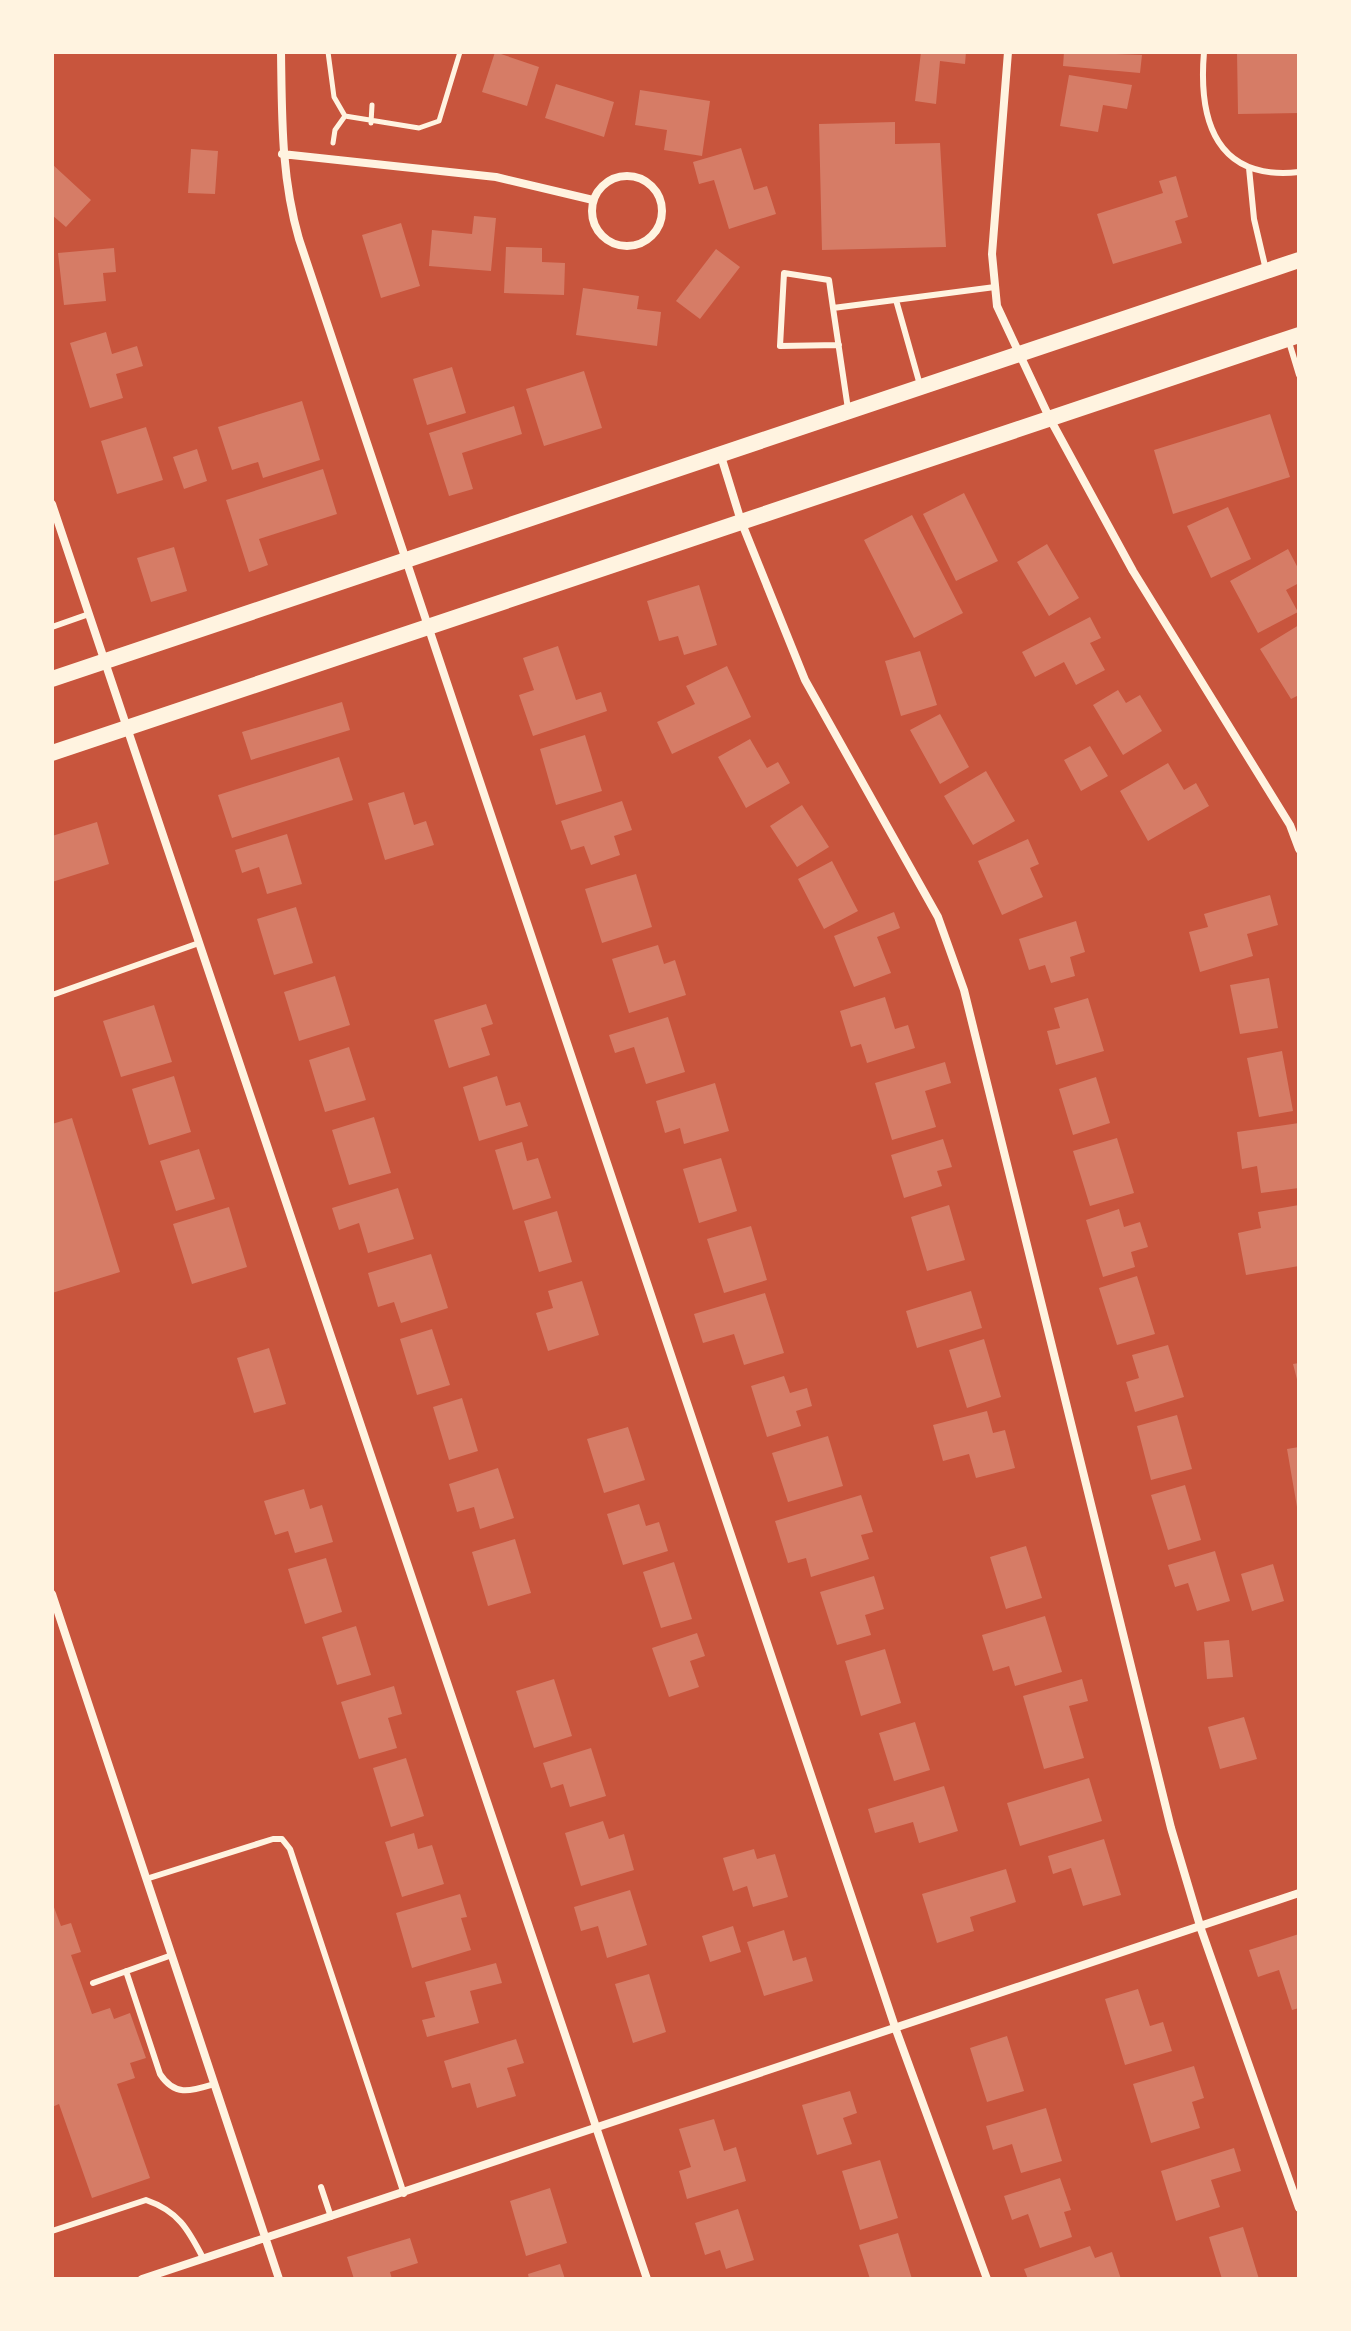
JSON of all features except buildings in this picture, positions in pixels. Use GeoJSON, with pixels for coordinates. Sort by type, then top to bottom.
{"type":"FeatureCollection","features":[{"type":"Feature","properties":{"kind":"main road"},"geometry":{"type":"LineString","coordinates":[[52,679],[403,558],[1299,260]]}},
{"type":"Feature","properties":{"kind":"main road"},"geometry":{"type":"LineString","coordinates":[[52,753],[1293,336]]}},
{"type":"Feature","properties":{"kind":"street"},"geometry":{"type":"LineString","coordinates":[[281,52],[282,154],[288,200],[299,239],[895,2027],[987,2279]]}},
{"type":"Feature","properties":{"kind":"street"},"geometry":{"type":"LineString","coordinates":[[1008,52],[992,254],[997,306],[1049,417],[1133,571],[1290,825],[1299,849]]}},
{"type":"Feature","properties":{"kind":"street"},"geometry":{"type":"LineString","coordinates":[[282,154],[496,177],[593,200]]}},
{"type":"Feature","properties":{"kind":"street"},"geometry":{"type":"LineString","coordinates":[[623,175],[637,177],[658,195],[662,208],[660,222],[643,242],[616,245],[595,227],[593,200],[599,188],[610,179],[623,175]]}},
{"type":"Feature","properties":{"kind":"street"},"geometry":{"type":"LineString","coordinates":[[720,452],[741,521],[805,680],[938,917],[964,990],[1133,1689],[1201,1929],[1299,2208]]}},
{"type":"Feature","properties":{"kind":"street"},"geometry":{"type":"LineString","coordinates":[[52,504],[647,2279]]}},
{"type":"Feature","properties":{"kind":"street"},"geometry":{"type":"LineString","coordinates":[[52,1594],[279,2279]]}},
{"type":"Feature","properties":{"kind":"street"},"geometry":{"type":"LineString","coordinates":[[142,2279],[404,2194],[895,2027],[1201,1929],[1299,1893]]}},
{"type":"Feature","properties":{"kind":"lane"},"geometry":{"type":"LineString","coordinates":[[1204,52],[1201,87],[1205,114],[1217,142],[1240,165],[1274,175],[1299,172]]}},
{"type":"Feature","properties":{"kind":"lane"},"geometry":{"type":"LineString","coordinates":[[1249,168],[1254,219],[1267,271]]}},
{"type":"Feature","properties":{"kind":"lane"},"geometry":{"type":"LineString","coordinates":[[839,345],[780,346],[784,273],[829,280],[839,345],[848,409]]}},
{"type":"Feature","properties":{"kind":"lane"},"geometry":{"type":"LineString","coordinates":[[833,308],[995,287]]}},
{"type":"Feature","properties":{"kind":"lane"},"geometry":{"type":"LineString","coordinates":[[896,300],[920,385]]}},
{"type":"Feature","properties":{"kind":"lane"},"geometry":{"type":"LineString","coordinates":[[1293,336],[1299,375]]}},
{"type":"Feature","properties":{"kind":"lane"},"geometry":{"type":"LineString","coordinates":[[52,627],[89,614]]}},
{"type":"Feature","properties":{"kind":"lane"},"geometry":{"type":"LineString","coordinates":[[52,995],[199,943]]}},
{"type":"Feature","properties":{"kind":"lane"},"geometry":{"type":"LineString","coordinates":[[146,1879],[273,1839],[282,1839],[290,1849],[404,2194]]}},
{"type":"Feature","properties":{"kind":"lane"},"geometry":{"type":"LineString","coordinates":[[93,1983],[172,1955]]}},
{"type":"Feature","properties":{"kind":"lane"},"geometry":{"type":"LineString","coordinates":[[126,1971],[166,2084],[186,2092],[214,2084]]}},
{"type":"Feature","properties":{"kind":"lane"},"geometry":{"type":"LineString","coordinates":[[321,2187],[331,2217]]}},
{"type":"Feature","properties":{"kind":"lane"},"geometry":{"type":"LineString","coordinates":[[52,2231],[146,2200],[172,2211],[186,2224],[203,2258]]}},
{"type":"Feature","properties":{"kind":"path"},"geometry":{"type":"LineString","coordinates":[[328,52],[334,97],[345,116],[371,123],[419,128],[439,121],[460,52]]}},
{"type":"Feature","properties":{"kind":"path"},"geometry":{"type":"LineString","coordinates":[[371,123],[372,105]]}},
{"type":"Feature","properties":{"kind":"path"},"geometry":{"type":"LineString","coordinates":[[331,158],[335,130],[345,116]]}}]}
